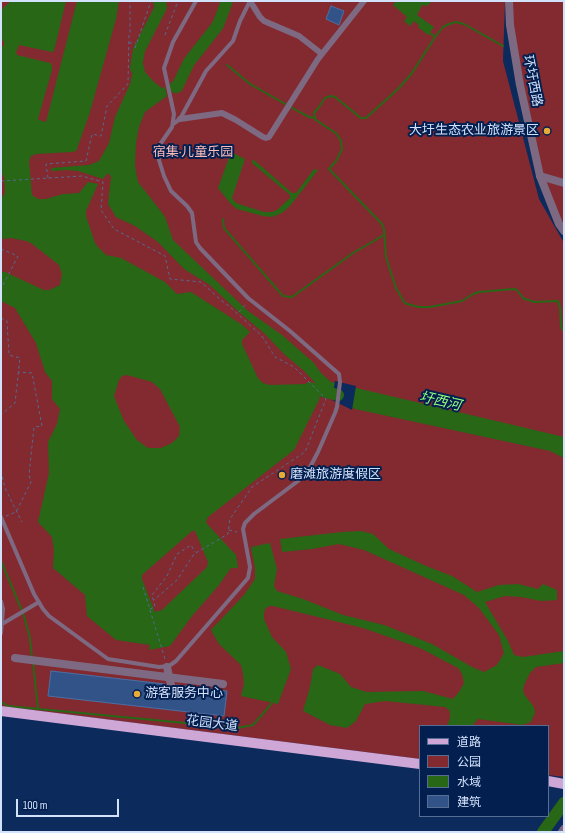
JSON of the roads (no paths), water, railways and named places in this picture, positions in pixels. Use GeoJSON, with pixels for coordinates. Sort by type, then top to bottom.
{"type":"FeatureCollection","features":[{"type":"Feature","properties":{"kind":"main road","name":"花园大道"},"geometry":{"type":"LineString","coordinates":[[1,711],[419,764]]}},
{"type":"Feature","properties":{"kind":"main road","name":"花园大道"},"geometry":{"type":"LineString","coordinates":[[1,717],[419,768]]}},
{"type":"Feature","properties":{"kind":"main road"},"geometry":{"type":"LineString","coordinates":[[549,781],[564,784]]}},
{"type":"Feature","properties":{"kind":"main road"},"geometry":{"type":"LineString","coordinates":[[549,785],[564,787]]}},
{"type":"Feature","properties":{"kind":"street"},"geometry":{"type":"LineString","coordinates":[[250,1],[260,18],[264,21],[299,36],[322,54]]}},
{"type":"Feature","properties":{"kind":"street"},"geometry":{"type":"LineString","coordinates":[[180,119],[222,113],[263,137],[268,138],[322,54],[364,1]]}},
{"type":"Feature","properties":{"kind":"street","name":"环圩西路"},"geometry":{"type":"LineString","coordinates":[[509,1],[510,25],[520,85],[540,176],[559,224],[564,231]]}},
{"type":"Feature","properties":{"kind":"street"},"geometry":{"type":"LineString","coordinates":[[540,176],[564,183]]}},
{"type":"Feature","properties":{"kind":"street"},"geometry":{"type":"LineString","coordinates":[[15,658],[170,681],[223,684]]}},
{"type":"Feature","properties":{"kind":"street"},"geometry":{"type":"LineString","coordinates":[[167,667],[170,681]]}},
{"type":"Feature","properties":{"kind":"lane"},"geometry":{"type":"LineString","coordinates":[[173,124],[174,108],[164,68],[173,42],[196,1]]}},
{"type":"Feature","properties":{"kind":"lane"},"geometry":{"type":"LineString","coordinates":[[1,517],[34,594],[49,616],[58,621],[106,658],[114,661],[167,667],[176,661],[248,578],[250,567],[244,526],[248,519],[298,481],[308,471],[318,452],[337,407],[340,382],[338,374],[290,331],[251,300],[200,248],[196,242],[192,213],[167,185],[159,160],[161,143],[173,124],[180,119],[206,71],[233,41],[240,21],[250,1]]}},
{"type":"Feature","properties":{"kind":"lane"},"geometry":{"type":"LineString","coordinates":[[1,601],[4,609],[1,632]]}},
{"type":"Feature","properties":{"kind":"lane"},"geometry":{"type":"LineString","coordinates":[[2,624],[39,602]]}},
{"type":"Feature","properties":{"kind":"water"},"geometry":{"type":"Polygon","coordinates":[[[11,1],[66,1],[54,51],[52,52],[19,45],[16,53],[17,55],[50,63],[52,65],[52,70],[38,119],[46,122],[77,1],[119,1],[116,19],[90,112],[77,149],[76,151],[72,152],[36,154],[31,156],[29,161],[32,195],[38,199],[46,199],[63,194],[79,193],[88,182],[98,184],[86,211],[86,216],[95,243],[106,255],[121,258],[165,282],[177,294],[191,292],[241,324],[250,332],[242,340],[242,344],[258,378],[263,383],[270,385],[305,384],[320,398],[294,450],[208,517],[206,522],[208,525],[236,555],[238,568],[231,568],[170,646],[149,650],[150,645],[116,640],[87,616],[85,595],[53,568],[54,551],[52,537],[38,522],[49,473],[48,442],[57,424],[60,409],[52,399],[52,381],[45,372],[36,343],[15,308],[1,301],[1,272],[5,272],[44,290],[49,290],[60,285],[62,274],[59,265],[31,243],[11,238],[1,239],[1,197],[5,192],[4,177],[1,172],[1,48],[4,45],[4,42],[1,38],[1,10],[11,1]],[[127,375],[122,376],[119,380],[114,396],[124,421],[137,440],[148,448],[161,448],[172,443],[179,436],[180,427],[160,389],[152,382],[127,375]],[[192,531],[142,575],[142,579],[155,612],[162,610],[207,567],[208,562],[195,531],[192,531]]]}},
{"type":"Feature","properties":{"kind":"water"},"geometry":{"type":"Polygon","coordinates":[[[396,1],[432,1],[427,6],[422,5],[417,15],[434,27],[428,35],[418,27],[419,25],[414,21],[410,26],[404,21],[407,17],[393,5],[396,1]]]}},
{"type":"Feature","properties":{"kind":"water"},"geometry":{"type":"Polygon","coordinates":[[[143,51],[145,72],[162,88],[165,87],[167,96],[145,112],[139,127],[136,143],[135,166],[138,182],[165,217],[173,240],[248,311],[282,335],[313,362],[321,373],[331,382],[564,437],[564,458],[550,451],[355,409],[328,396],[265,334],[210,285],[184,269],[158,242],[135,226],[116,217],[108,204],[111,177],[108,173],[103,179],[78,171],[52,171],[51,168],[89,165],[99,161],[109,143],[115,117],[130,84],[137,52],[143,51]]]}},
{"type":"Feature","properties":{"kind":"water"},"geometry":{"type":"Polygon","coordinates":[[[231,152],[245,159],[232,198],[236,203],[264,212],[272,212],[277,210],[290,198],[290,195],[252,163],[252,161],[254,160],[292,193],[296,193],[314,169],[318,170],[290,206],[282,213],[272,217],[263,216],[237,209],[218,188],[231,152]]]}},
{"type":"Feature","properties":{"kind":"water"},"geometry":{"type":"Polygon","coordinates":[[[361,531],[373,534],[389,549],[452,576],[477,592],[499,585],[518,584],[538,589],[543,584],[557,590],[557,600],[541,601],[521,597],[505,596],[485,602],[508,641],[514,655],[523,657],[564,651],[564,663],[536,667],[530,673],[525,683],[523,689],[524,694],[534,707],[535,713],[531,722],[522,725],[478,719],[473,725],[447,725],[450,713],[445,707],[385,701],[365,704],[356,721],[347,728],[330,725],[303,711],[310,687],[313,669],[318,665],[340,674],[351,687],[367,692],[423,691],[453,699],[464,683],[462,674],[458,668],[420,648],[363,628],[273,606],[269,606],[265,609],[264,619],[272,637],[286,652],[291,669],[278,704],[241,696],[244,684],[241,665],[219,644],[211,630],[244,595],[255,579],[255,568],[251,547],[270,543],[277,569],[274,586],[277,591],[303,599],[343,615],[384,625],[432,644],[472,667],[484,672],[497,665],[504,653],[499,635],[479,608],[464,595],[364,550],[339,544],[282,552],[280,539],[361,531]]]}},
{"type":"Feature","properties":{"kind":"waterway"},"geometry":{"type":"LineString","coordinates":[[136,68],[139,50],[161,7],[159,1]]}},
{"type":"Feature","properties":{"kind":"waterway"},"geometry":{"type":"LineString","coordinates":[[175,87],[177,87],[189,62],[218,25],[227,1]]}},
{"type":"Feature","properties":{"kind":"waterway"},"geometry":{"type":"LineString","coordinates":[[315,118],[314,113],[325,98],[331,96],[335,97],[361,118],[366,118],[399,88],[412,73],[435,37],[443,27],[449,24],[456,22],[464,24],[503,46]]}},
{"type":"Feature","properties":{"kind":"waterway"},"geometry":{"type":"LineString","coordinates":[[430,33],[435,37]]}},
{"type":"Feature","properties":{"kind":"waterway"},"geometry":{"type":"LineString","coordinates":[[227,65],[250,84],[309,117],[315,118],[337,134],[341,141],[342,149],[336,161],[329,169],[382,224],[384,229],[386,257],[396,288],[404,302],[419,307],[430,307],[462,301],[479,292],[514,289],[517,290],[524,299],[534,302],[558,301],[560,307],[561,326],[564,332]]}},
{"type":"Feature","properties":{"kind":"waterway"},"geometry":{"type":"LineString","coordinates":[[223,219],[224,228],[283,296],[292,297],[353,253],[384,235]]}},
{"type":"Feature","properties":{"kind":"waterway","name":"圩西河"},"geometry":{"type":"LineString","coordinates":[[310,388],[338,395]]}},
{"type":"Feature","properties":{"kind":"waterway"},"geometry":{"type":"LineString","coordinates":[[1,561],[23,613],[30,638],[32,658]]}},
{"type":"Feature","properties":{"kind":"waterway"},"geometry":{"type":"LineString","coordinates":[[33,662],[38,709]]}},
{"type":"Feature","properties":{"kind":"waterway"},"geometry":{"type":"LineString","coordinates":[[1,702],[8,706],[237,728],[253,725],[272,703]]}},
{"type":"Feature","properties":{"kind":"waterway","name":"圩西河"},"geometry":{"type":"LineString","coordinates":[[543,832],[564,803]]}},
{"type":"Feature","properties":{"kind":"place","name":"大圩生态农业旅游景区"},"geometry":{"type":"Point","coordinates":[547,131]}},
{"type":"Feature","properties":{"kind":"place","name":"磨滩旅游度假区"},"geometry":{"type":"Point","coordinates":[282,475]}},
{"type":"Feature","properties":{"kind":"place","name":"游客服务中心"},"geometry":{"type":"Point","coordinates":[137,694]}},
{"type":"Feature","properties":{"kind":"park label","name":"宿集·儿童乐园"},"geometry":{"type":"Point","coordinates":[193,153]}}]}
